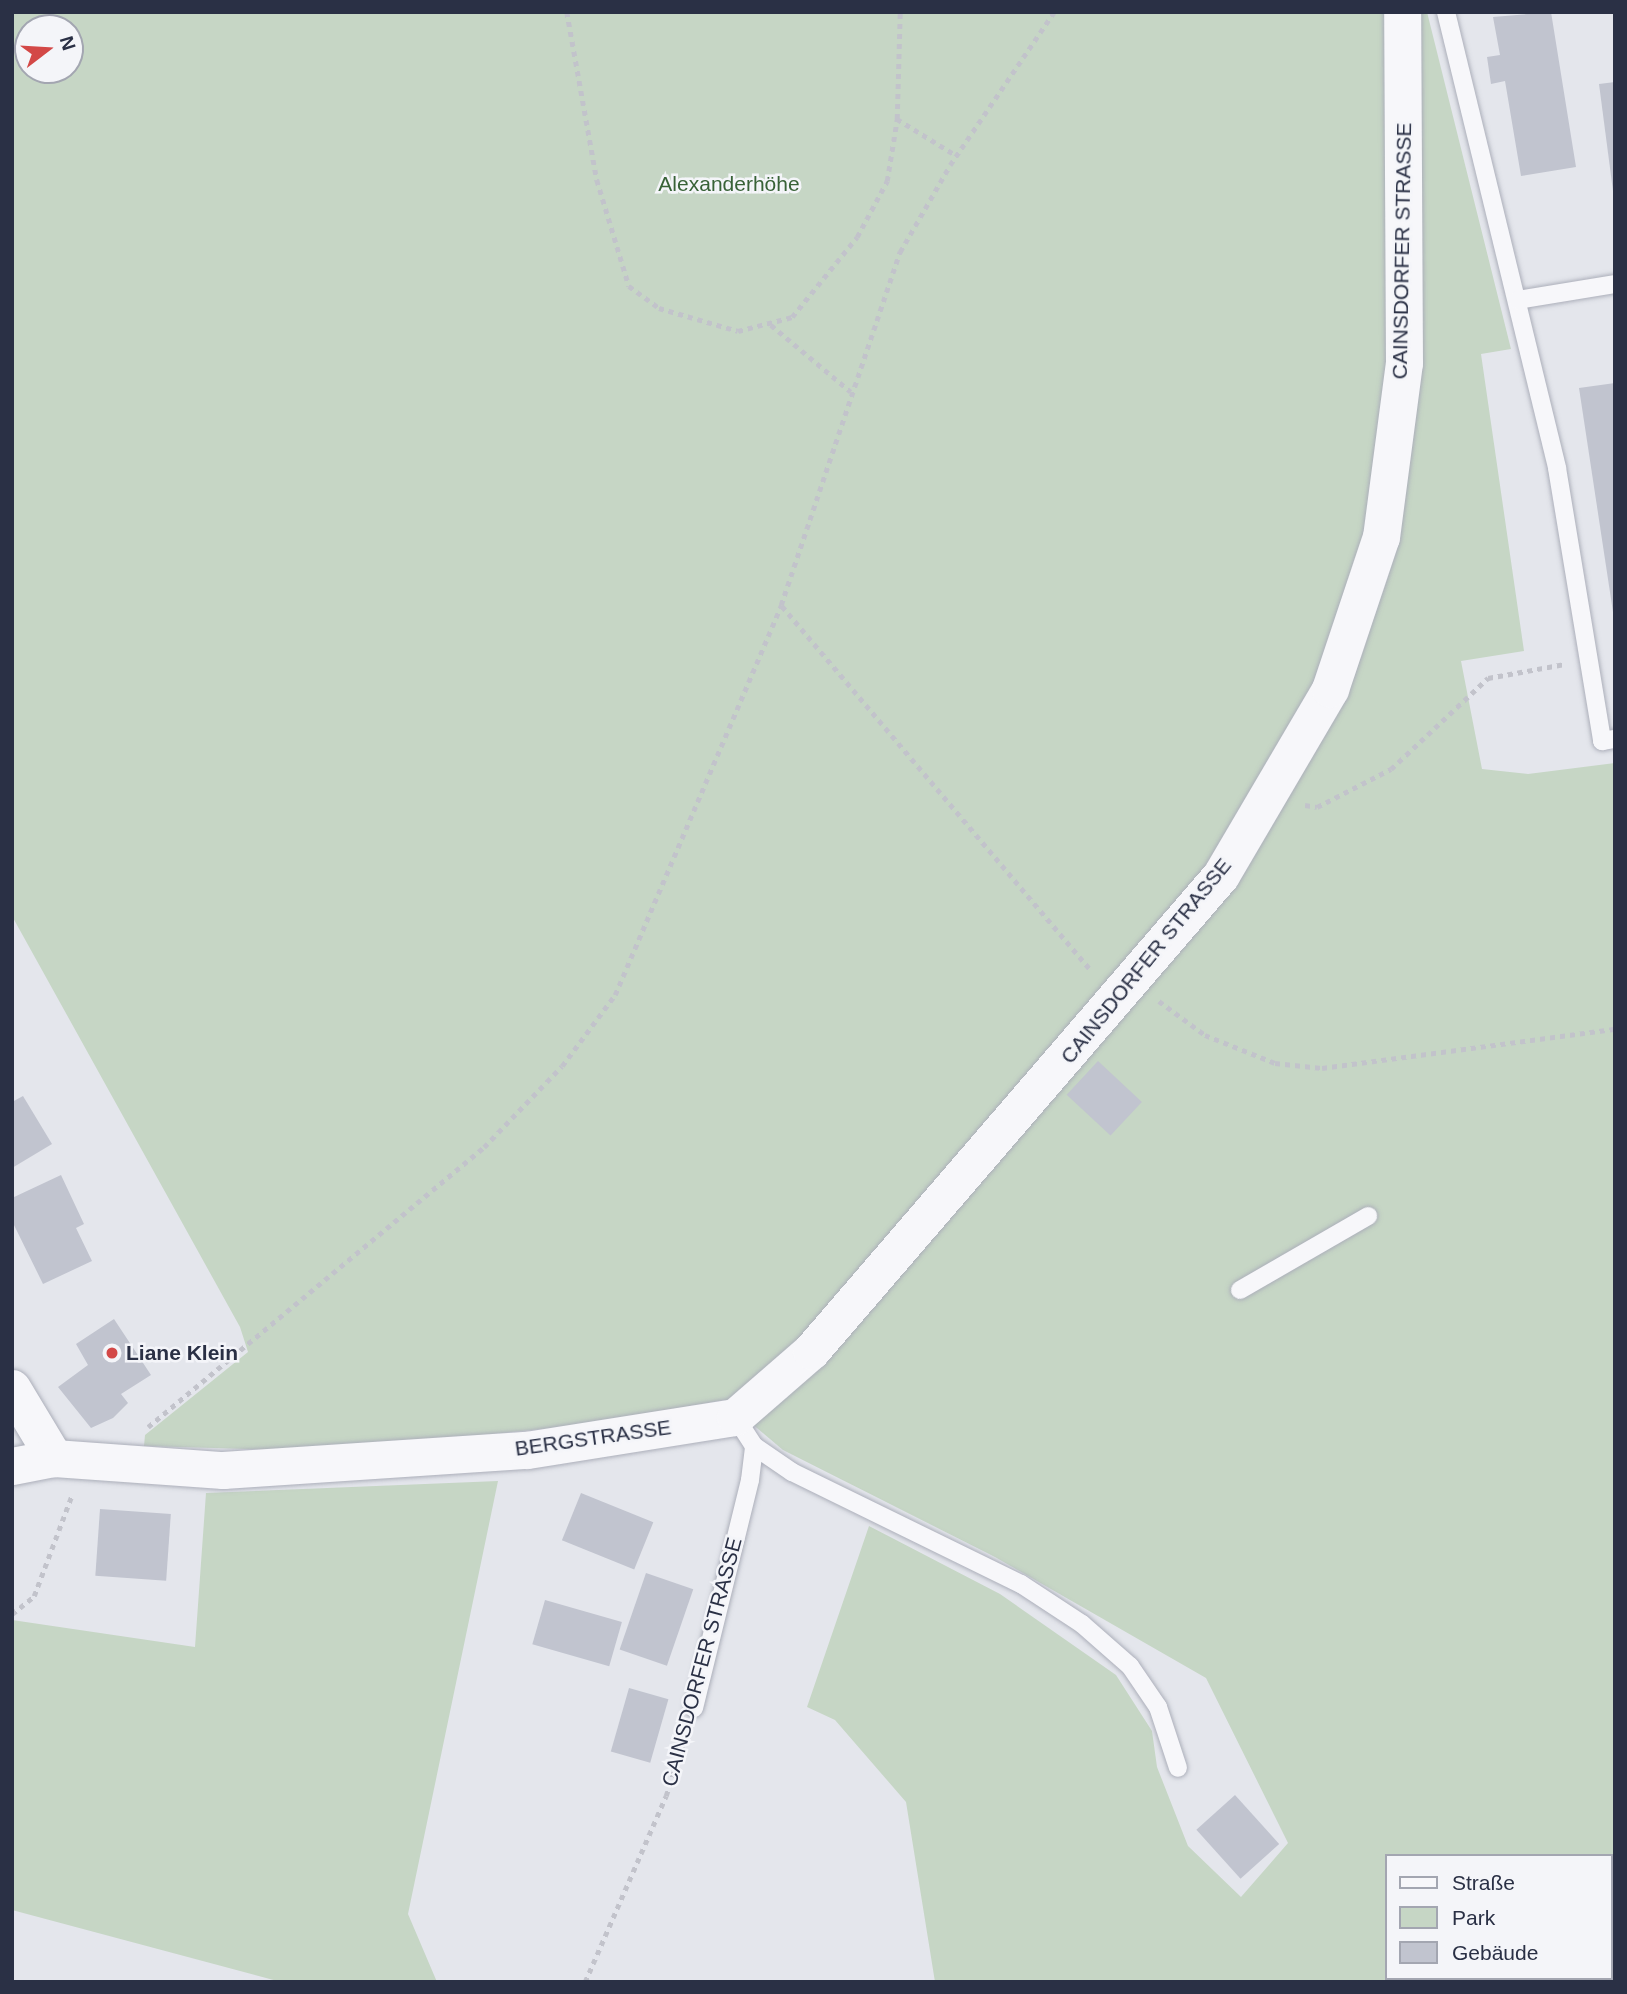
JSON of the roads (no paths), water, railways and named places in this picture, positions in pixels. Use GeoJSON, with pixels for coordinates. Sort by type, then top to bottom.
{"type":"FeatureCollection","features":[{"type":"Feature","properties":{"kind":"street","name":"CAINSDORFER STRASSE"},"geometry":{"type":"LineString","coordinates":[[744,1431],[1133,982],[1220,875],[1267,801],[1330,689],[1381,537],[1404,363],[1402,12]]}},
{"type":"Feature","properties":{"kind":"street"},"geometry":{"type":"LineString","coordinates":[[12,1388],[65,1459]]}},
{"type":"Feature","properties":{"kind":"street","name":"BERGSTRASSE"},"geometry":{"type":"LineString","coordinates":[[12,1466],[65,1459],[223,1470],[527,1450],[744,1431]]}},
{"type":"Feature","properties":{"kind":"lane"},"geometry":{"type":"LineString","coordinates":[[1446,12],[1557,468],[1602,741],[1615,739]]}},
{"type":"Feature","properties":{"kind":"lane"},"geometry":{"type":"LineString","coordinates":[[1518,300],[1615,284]]}},
{"type":"Feature","properties":{"kind":"lane"},"geometry":{"type":"LineString","coordinates":[[1240,1290],[1367,1216]]}},
{"type":"Feature","properties":{"kind":"lane"},"geometry":{"type":"LineString","coordinates":[[744,1431],[792,1472],[1021,1584],[1082,1624],[1130,1666],[1158,1707],[1178,1768]]}},
{"type":"Feature","properties":{"kind":"lane","name":"CAINSDORFER STRASSE"},"geometry":{"type":"LineString","coordinates":[[694,1708],[744,1431]]}},
{"type":"Feature","properties":{"kind":"place","name":"Liane Klein"},"geometry":{"type":"Point","coordinates":[112,1353]}},
{"type":"Feature","properties":{"kind":"park label","name":"Alexanderhöhe"},"geometry":{"type":"Point","coordinates":[729,184]}}]}
